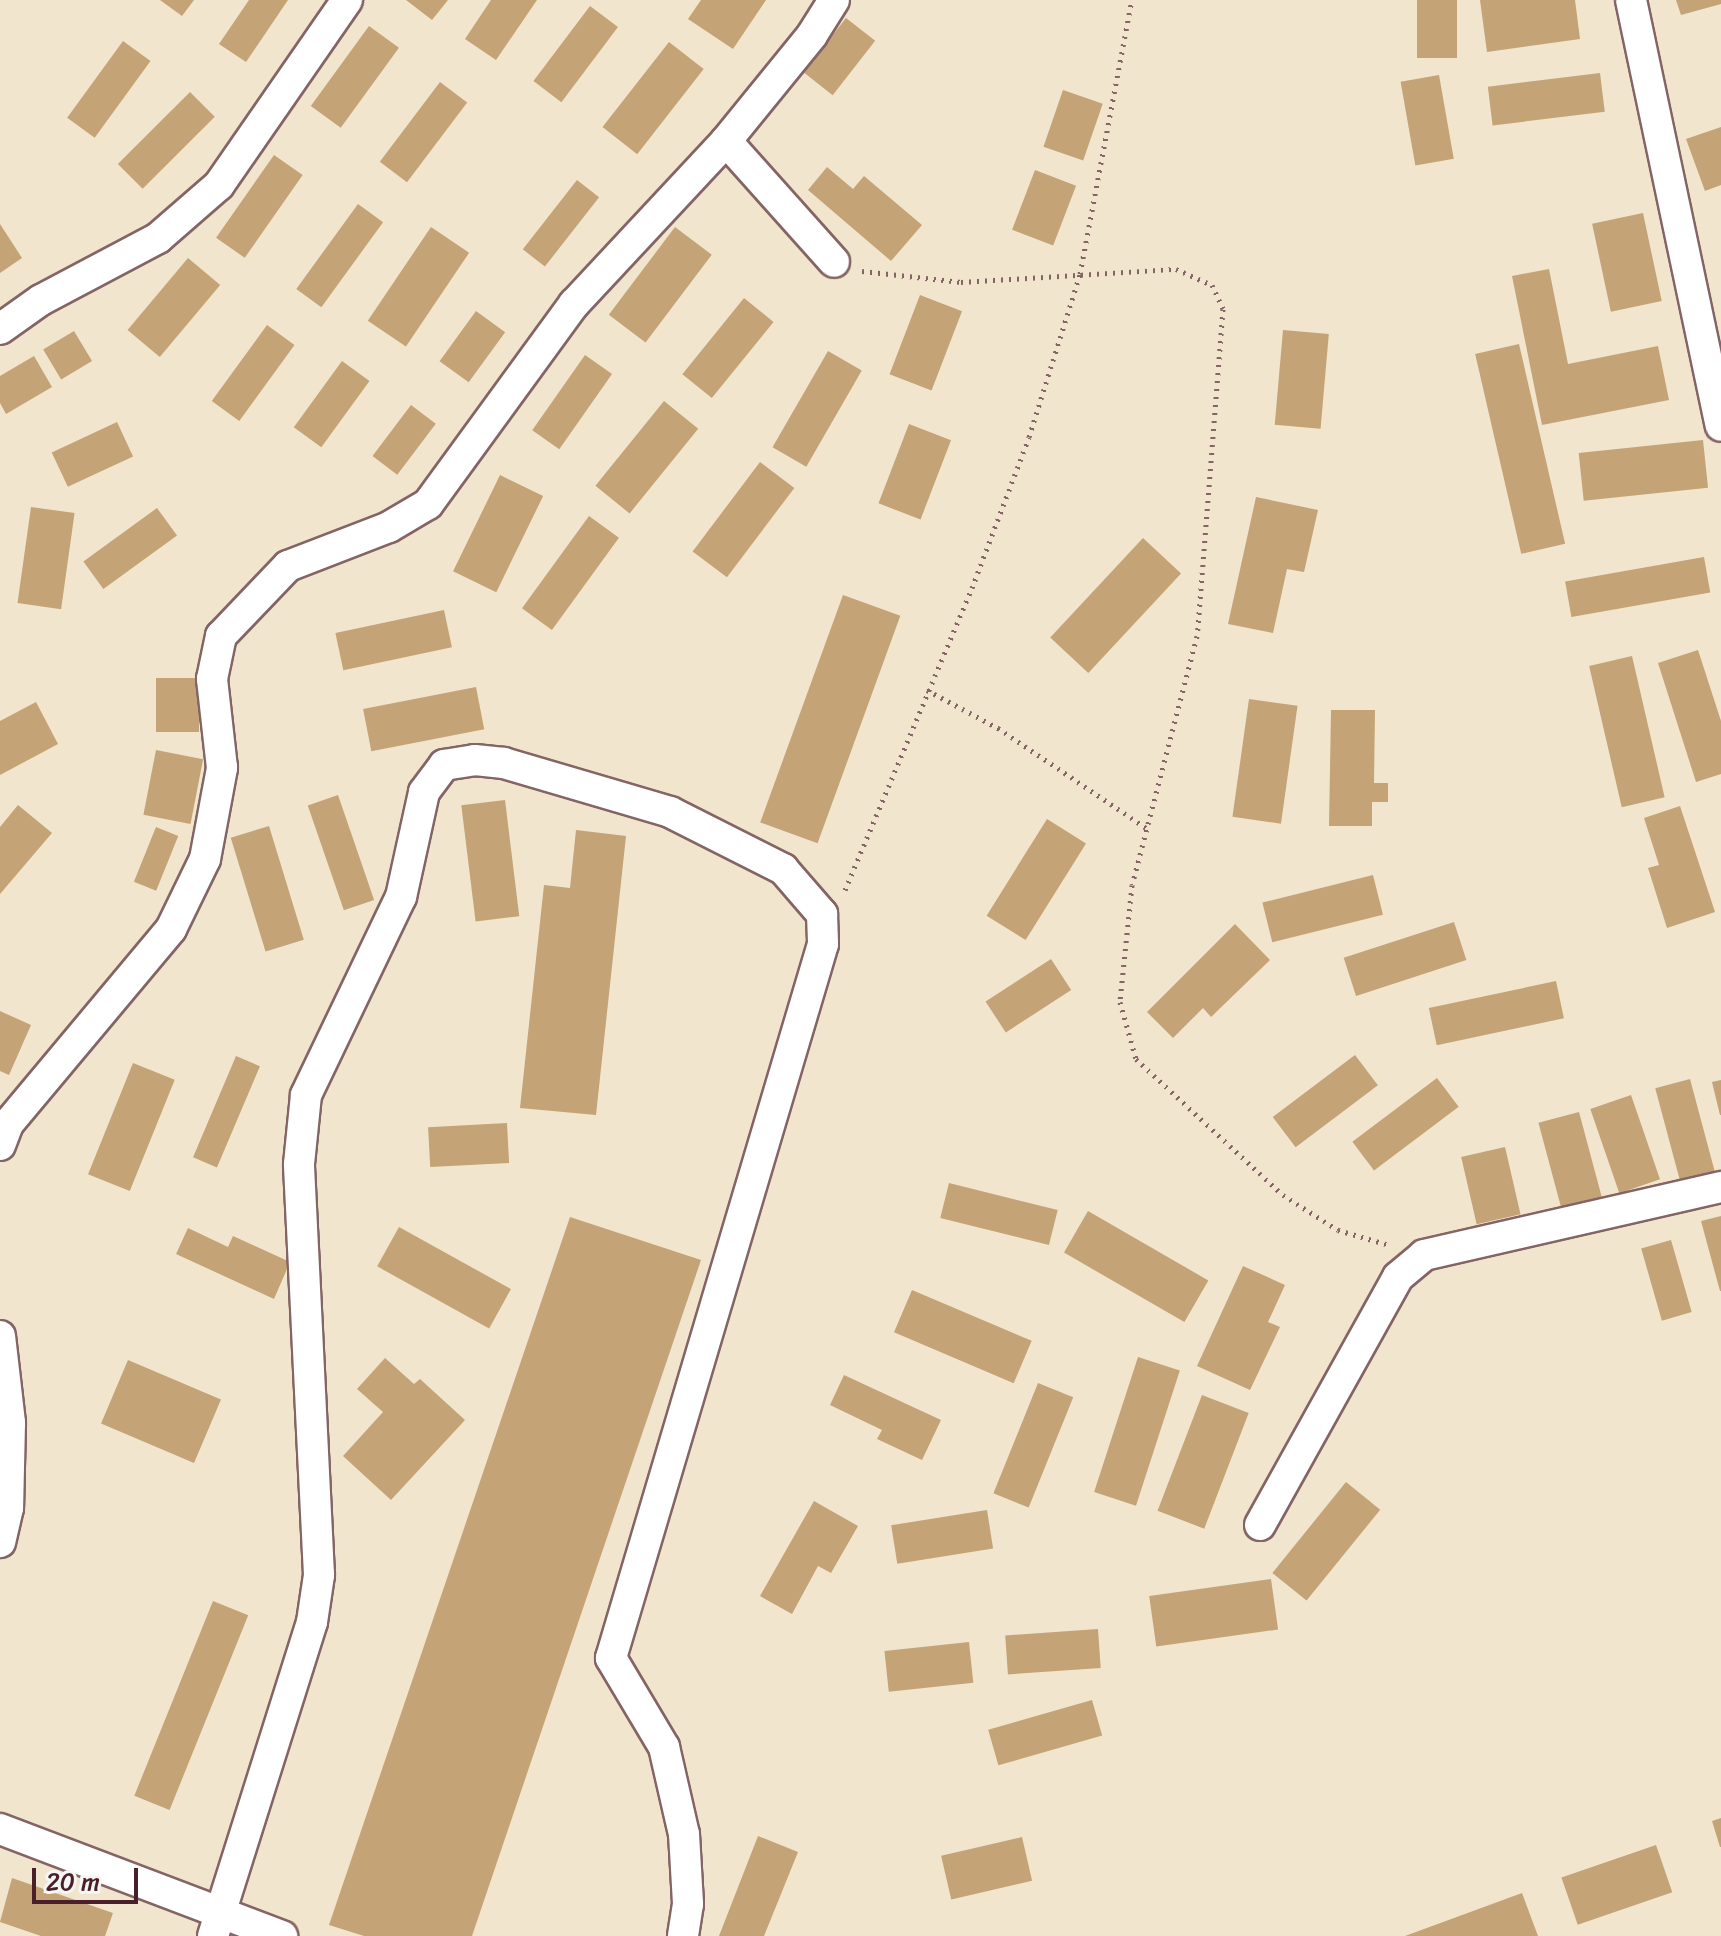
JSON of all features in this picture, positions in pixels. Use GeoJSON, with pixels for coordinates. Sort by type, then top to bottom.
{"type":"FeatureCollection","features":[{"type":"Feature","properties":{"kind":"street"},"geometry":{"type":"LineString","coordinates":[[0,329],[41,300],[158,238],[219,185],[347,0]]}},
{"type":"Feature","properties":{"kind":"street"},"geometry":{"type":"LineString","coordinates":[[0,1145],[8,1124],[171,929],[205,859],[222,768],[212,679],[221,636],[288,566],[389,527],[428,504],[574,304],[726,141],[812,35],[834,0]]}},
{"type":"Feature","properties":{"kind":"street"},"geometry":{"type":"LineString","coordinates":[[1631,0],[1721,426]]}},
{"type":"Feature","properties":{"kind":"street"},"geometry":{"type":"LineString","coordinates":[[726,141],[834,262]]}},
{"type":"Feature","properties":{"kind":"street"},"geometry":{"type":"LineString","coordinates":[[218,1924],[312,1622],[319,1575],[311,1324],[299,1164],[306,1095],[401,897],[424,792],[444,765],[475,760],[504,763],[670,812],[783,869],[822,914],[823,944],[611,1658],[664,1747],[684,1834],[688,1904],[683,1936]]}},
{"type":"Feature","properties":{"kind":"street"},"geometry":{"type":"LineString","coordinates":[[1260,1525],[1398,1277],[1424,1255],[1721,1187]]}},
{"type":"Feature","properties":{"kind":"street"},"geometry":{"type":"LineString","coordinates":[[0,1336],[10,1423],[8,1508],[0,1542]]}},
{"type":"Feature","properties":{"kind":"street"},"geometry":{"type":"LineString","coordinates":[[0,1829],[218,1924],[282,1936]]}},
{"type":"Feature","properties":{"kind":"path"},"geometry":{"type":"LineString","coordinates":[[823,944],[1029,437],[1080,274],[1132,0]]}},
{"type":"Feature","properties":{"kind":"path"},"geometry":{"type":"LineString","coordinates":[[834,262],[876,276],[961,282],[1176,269],[1212,285],[1223,309],[1197,636],[1132,885],[1120,1002],[1136,1059],[1283,1195],[1338,1230],[1424,1255]]}},
{"type":"Feature","properties":{"kind":"path"},"geometry":{"type":"LineString","coordinates":[[927,690],[998,728],[1148,829]]}},
{"type":"Feature","properties":{"kind":"building"},"geometry":{"type":"Polygon","coordinates":[[[160,0],[194,0],[182,16],[160,0]]]}},
{"type":"Feature","properties":{"kind":"building"},"geometry":{"type":"Polygon","coordinates":[[[249,0],[288,0],[246,62],[219,44],[249,0]]]}},
{"type":"Feature","properties":{"kind":"building"},"geometry":{"type":"Polygon","coordinates":[[[406,0],[448,0],[432,20],[406,0]]]}},
{"type":"Feature","properties":{"kind":"building"},"geometry":{"type":"Polygon","coordinates":[[[491,0],[537,0],[496,60],[465,39],[491,0]]]}},
{"type":"Feature","properties":{"kind":"building"},"geometry":{"type":"Polygon","coordinates":[[[701,0],[766,0],[733,49],[688,19],[701,0]]]}},
{"type":"Feature","properties":{"kind":"building"},"geometry":{"type":"Polygon","coordinates":[[[1417,0],[1457,0],[1457,58],[1417,58],[1417,0]]]}},
{"type":"Feature","properties":{"kind":"building"},"geometry":{"type":"Polygon","coordinates":[[[1480,0],[1575,0],[1580,39],[1487,52],[1480,0]]]}},
{"type":"Feature","properties":{"kind":"building"},"geometry":{"type":"Polygon","coordinates":[[[1676,0],[1721,0],[1721,4],[1681,15],[1676,0]]]}},
{"type":"Feature","properties":{"kind":"building"},"geometry":{"type":"Polygon","coordinates":[[[590,6],[618,27],[561,102],[533,81],[590,6]]]}},
{"type":"Feature","properties":{"kind":"building"},"geometry":{"type":"Polygon","coordinates":[[[846,18],[875,41],[833,95],[804,72],[846,18]]]}},
{"type":"Feature","properties":{"kind":"building"},"geometry":{"type":"Polygon","coordinates":[[[369,26],[399,48],[341,128],[311,106],[369,26]]]}},
{"type":"Feature","properties":{"kind":"building"},"geometry":{"type":"Polygon","coordinates":[[[123,41],[151,61],[95,138],[67,118],[123,41]]]}},
{"type":"Feature","properties":{"kind":"building"},"geometry":{"type":"Polygon","coordinates":[[[669,42],[704,69],[637,154],[603,127],[669,42]]]}},
{"type":"Feature","properties":{"kind":"building"},"geometry":{"type":"Polygon","coordinates":[[[1600,73],[1605,112],[1493,125],[1488,87],[1600,73]]]}},
{"type":"Feature","properties":{"kind":"building"},"geometry":{"type":"Polygon","coordinates":[[[1439,75],[1454,159],[1415,165],[1401,82],[1439,75]]]}},
{"type":"Feature","properties":{"kind":"building"},"geometry":{"type":"Polygon","coordinates":[[[440,82],[467,102],[407,182],[380,162],[440,82]]]}},
{"type":"Feature","properties":{"kind":"building"},"geometry":{"type":"Polygon","coordinates":[[[1063,90],[1103,104],[1083,160],[1043,147],[1063,90]]]}},
{"type":"Feature","properties":{"kind":"building"},"geometry":{"type":"Polygon","coordinates":[[[190,92],[215,117],[143,189],[118,164],[190,92]]]}},
{"type":"Feature","properties":{"kind":"building"},"geometry":{"type":"Polygon","coordinates":[[[1721,127],[1721,185],[1705,191],[1686,139],[1721,127]]]}},
{"type":"Feature","properties":{"kind":"building"},"geometry":{"type":"Polygon","coordinates":[[[274,155],[303,175],[245,258],[216,238],[274,155]]]}},
{"type":"Feature","properties":{"kind":"building"},"geometry":{"type":"Polygon","coordinates":[[[827,167],[853,189],[864,176],[922,225],[891,261],[808,190],[827,167]]]}},
{"type":"Feature","properties":{"kind":"building"},"geometry":{"type":"Polygon","coordinates":[[[1035,170],[1076,186],[1053,246],[1012,230],[1035,170]]]}},
{"type":"Feature","properties":{"kind":"building"},"geometry":{"type":"Polygon","coordinates":[[[577,180],[599,197],[545,267],[523,249],[577,180]]]}},
{"type":"Feature","properties":{"kind":"building"},"geometry":{"type":"Polygon","coordinates":[[[358,204],[383,222],[321,307],[296,289],[358,204]]]}},
{"type":"Feature","properties":{"kind":"building"},"geometry":{"type":"Polygon","coordinates":[[[1643,213],[1662,301],[1611,312],[1592,224],[1643,213]]]}},
{"type":"Feature","properties":{"kind":"building"},"geometry":{"type":"Polygon","coordinates":[[[0,224],[22,258],[0,273],[0,224]]]}},
{"type":"Feature","properties":{"kind":"building"},"geometry":{"type":"Polygon","coordinates":[[[431,227],[469,253],[406,346],[368,321],[431,227]]]}},
{"type":"Feature","properties":{"kind":"building"},"geometry":{"type":"Polygon","coordinates":[[[675,227],[712,255],[646,343],[609,315],[675,227]]]}},
{"type":"Feature","properties":{"kind":"building"},"geometry":{"type":"Polygon","coordinates":[[[188,258],[220,285],[160,357],[128,330],[188,258]]]}},
{"type":"Feature","properties":{"kind":"building"},"geometry":{"type":"Polygon","coordinates":[[[1549,269],[1568,364],[1658,346],[1669,400],[1542,425],[1512,276],[1549,269]]]}},
{"type":"Feature","properties":{"kind":"building"},"geometry":{"type":"Polygon","coordinates":[[[920,295],[962,311],[932,390],[890,374],[920,295]]]}},
{"type":"Feature","properties":{"kind":"building"},"geometry":{"type":"Polygon","coordinates":[[[744,298],[774,322],[712,398],[682,374],[744,298]]]}},
{"type":"Feature","properties":{"kind":"building"},"geometry":{"type":"Polygon","coordinates":[[[476,311],[505,332],[469,382],[440,361],[476,311]]]}},
{"type":"Feature","properties":{"kind":"building"},"geometry":{"type":"Polygon","coordinates":[[[267,325],[295,345],[239,421],[212,401],[267,325]]]}},
{"type":"Feature","properties":{"kind":"building"},"geometry":{"type":"Polygon","coordinates":[[[1283,330],[1329,334],[1321,429],[1275,425],[1283,330]]]}},
{"type":"Feature","properties":{"kind":"building"},"geometry":{"type":"Polygon","coordinates":[[[74,331],[92,361],[61,380],[43,350],[74,331]]]}},
{"type":"Feature","properties":{"kind":"building"},"geometry":{"type":"Polygon","coordinates":[[[1519,344],[1565,544],[1521,554],[1475,354],[1519,344]]]}},
{"type":"Feature","properties":{"kind":"building"},"geometry":{"type":"Polygon","coordinates":[[[828,351],[862,370],[806,467],[772,447],[828,351]]]}},
{"type":"Feature","properties":{"kind":"building"},"geometry":{"type":"Polygon","coordinates":[[[585,355],[612,374],[559,449],[532,430],[585,355]]]}},
{"type":"Feature","properties":{"kind":"building"},"geometry":{"type":"Polygon","coordinates":[[[34,356],[52,387],[6,414],[0,403],[0,376],[34,356]]]}},
{"type":"Feature","properties":{"kind":"building"},"geometry":{"type":"Polygon","coordinates":[[[342,361],[370,381],[321,447],[294,427],[342,361]]]}},
{"type":"Feature","properties":{"kind":"building"},"geometry":{"type":"Polygon","coordinates":[[[664,401],[698,429],[630,513],[595,486],[664,401]]]}},
{"type":"Feature","properties":{"kind":"building"},"geometry":{"type":"Polygon","coordinates":[[[411,405],[436,424],[397,475],[372,456],[411,405]]]}},
{"type":"Feature","properties":{"kind":"building"},"geometry":{"type":"Polygon","coordinates":[[[117,422],[133,456],[68,487],[52,452],[117,422]]]}},
{"type":"Feature","properties":{"kind":"building"},"geometry":{"type":"Polygon","coordinates":[[[909,424],[951,440],[921,519],[879,503],[909,424]]]}},
{"type":"Feature","properties":{"kind":"building"},"geometry":{"type":"Polygon","coordinates":[[[1703,440],[1708,488],[1584,501],[1579,453],[1703,440]]]}},
{"type":"Feature","properties":{"kind":"building"},"geometry":{"type":"Polygon","coordinates":[[[760,462],[794,488],[727,577],[693,551],[760,462]]]}},
{"type":"Feature","properties":{"kind":"building"},"geometry":{"type":"Polygon","coordinates":[[[500,475],[543,496],[496,592],[453,571],[500,475]]]}},
{"type":"Feature","properties":{"kind":"building"},"geometry":{"type":"Polygon","coordinates":[[[1256,497],[1318,510],[1304,572],[1287,569],[1273,633],[1228,624],[1256,497]]]}},
{"type":"Feature","properties":{"kind":"building"},"geometry":{"type":"Polygon","coordinates":[[[31,507],[75,513],[61,609],[18,603],[31,507]]]}},
{"type":"Feature","properties":{"kind":"building"},"geometry":{"type":"Polygon","coordinates":[[[157,508],[177,536],[103,589],[83,561],[157,508]]]}},
{"type":"Feature","properties":{"kind":"building"},"geometry":{"type":"Polygon","coordinates":[[[589,516],[619,538],[552,630],[522,608],[589,516]]]}},
{"type":"Feature","properties":{"kind":"building"},"geometry":{"type":"Polygon","coordinates":[[[1143,538],[1181,573],[1088,673],[1050,637],[1143,538]]]}},
{"type":"Feature","properties":{"kind":"building"},"geometry":{"type":"Polygon","coordinates":[[[1704,557],[1710,592],[1571,617],[1565,581],[1704,557]]]}},
{"type":"Feature","properties":{"kind":"building"},"geometry":{"type":"Polygon","coordinates":[[[843,595],[900,616],[818,843],[760,822],[843,595]]]}},
{"type":"Feature","properties":{"kind":"building"},"geometry":{"type":"Polygon","coordinates":[[[444,610],[452,647],[343,670],[335,633],[444,610]]]}},
{"type":"Feature","properties":{"kind":"building"},"geometry":{"type":"Polygon","coordinates":[[[1698,650],[1721,721],[1721,774],[1696,782],[1658,663],[1698,650]]]}},
{"type":"Feature","properties":{"kind":"building"},"geometry":{"type":"Polygon","coordinates":[[[1632,656],[1665,797],[1622,807],[1589,666],[1632,656]]]}},
{"type":"Feature","properties":{"kind":"building"},"geometry":{"type":"Polygon","coordinates":[[[156,678],[199,678],[199,732],[156,732],[156,678]]]}},
{"type":"Feature","properties":{"kind":"building"},"geometry":{"type":"Polygon","coordinates":[[[476,687],[484,729],[371,751],[363,709],[476,687]]]}},
{"type":"Feature","properties":{"kind":"building"},"geometry":{"type":"Polygon","coordinates":[[[1249,699],[1298,706],[1281,824],[1232,817],[1249,699]]]}},
{"type":"Feature","properties":{"kind":"building"},"geometry":{"type":"Polygon","coordinates":[[[36,702],[58,744],[0,775],[0,721],[36,702]]]}},
{"type":"Feature","properties":{"kind":"building"},"geometry":{"type":"Polygon","coordinates":[[[1331,710],[1375,710],[1374,783],[1388,783],[1388,802],[1372,802],[1372,826],[1329,826],[1331,710]]]}},
{"type":"Feature","properties":{"kind":"building"},"geometry":{"type":"Polygon","coordinates":[[[156,750],[203,759],[191,824],[143,815],[156,750]]]}},
{"type":"Feature","properties":{"kind":"building"},"geometry":{"type":"Polygon","coordinates":[[[338,795],[374,900],[344,910],[308,805],[338,795]]]}},
{"type":"Feature","properties":{"kind":"building"},"geometry":{"type":"Polygon","coordinates":[[[505,800],[519,916],[476,921],[461,805],[505,800]]]}},
{"type":"Feature","properties":{"kind":"building"},"geometry":{"type":"Polygon","coordinates":[[[18,805],[52,833],[0,894],[0,827],[18,805]]]}},
{"type":"Feature","properties":{"kind":"building"},"geometry":{"type":"Polygon","coordinates":[[[1680,806],[1715,912],[1667,928],[1648,868],[1659,865],[1644,818],[1680,806]]]}},
{"type":"Feature","properties":{"kind":"building"},"geometry":{"type":"Polygon","coordinates":[[[1047,819],[1086,843],[1026,940],[987,916],[1047,819]]]}},
{"type":"Feature","properties":{"kind":"building"},"geometry":{"type":"Polygon","coordinates":[[[269,826],[304,940],[266,951],[231,838],[269,826]]]}},
{"type":"Feature","properties":{"kind":"building"},"geometry":{"type":"Polygon","coordinates":[[[156,827],[178,836],[156,891],[134,882],[156,827]]]}},
{"type":"Feature","properties":{"kind":"building"},"geometry":{"type":"Polygon","coordinates":[[[576,830],[626,836],[596,1115],[520,1108],[544,885],[570,888],[576,830]]]}},
{"type":"Feature","properties":{"kind":"building"},"geometry":{"type":"Polygon","coordinates":[[[1373,875],[1383,915],[1272,942],[1262,903],[1373,875]]]}},
{"type":"Feature","properties":{"kind":"building"},"geometry":{"type":"Polygon","coordinates":[[[1454,922],[1466,960],[1356,996],[1344,958],[1454,922]]]}},
{"type":"Feature","properties":{"kind":"building"},"geometry":{"type":"Polygon","coordinates":[[[1235,924],[1270,960],[1211,1017],[1203,1008],[1173,1038],[1147,1012],[1235,924]]]}},
{"type":"Feature","properties":{"kind":"building"},"geometry":{"type":"Polygon","coordinates":[[[1051,959],[1071,990],[1006,1033],[986,1001],[1051,959]]]}},
{"type":"Feature","properties":{"kind":"building"},"geometry":{"type":"Polygon","coordinates":[[[1556,981],[1564,1018],[1437,1045],[1429,1008],[1556,981]]]}},
{"type":"Feature","properties":{"kind":"building"},"geometry":{"type":"Polygon","coordinates":[[[0,1011],[31,1025],[9,1075],[0,1071],[0,1011]]]}},
{"type":"Feature","properties":{"kind":"building"},"geometry":{"type":"Polygon","coordinates":[[[1355,1055],[1378,1085],[1296,1147],[1273,1117],[1355,1055]]]}},
{"type":"Feature","properties":{"kind":"building"},"geometry":{"type":"Polygon","coordinates":[[[236,1056],[260,1066],[217,1167],[193,1157],[236,1056]]]}},
{"type":"Feature","properties":{"kind":"building"},"geometry":{"type":"Polygon","coordinates":[[[133,1063],[175,1080],[130,1191],[88,1174],[133,1063]]]}},
{"type":"Feature","properties":{"kind":"building"},"geometry":{"type":"Polygon","coordinates":[[[1437,1078],[1459,1107],[1374,1171],[1352,1142],[1437,1078]]]}},
{"type":"Feature","properties":{"kind":"building"},"geometry":{"type":"Polygon","coordinates":[[[1690,1079],[1715,1174],[1681,1183],[1655,1088],[1690,1079]]]}},
{"type":"Feature","properties":{"kind":"building"},"geometry":{"type":"Polygon","coordinates":[[[1721,1080],[1721,1115],[1720,1115],[1712,1082],[1721,1080]]]}},
{"type":"Feature","properties":{"kind":"building"},"geometry":{"type":"Polygon","coordinates":[[[1631,1095],[1660,1179],[1619,1193],[1590,1109],[1631,1095]]]}},
{"type":"Feature","properties":{"kind":"building"},"geometry":{"type":"Polygon","coordinates":[[[1579,1112],[1603,1200],[1562,1211],[1538,1123],[1579,1112]]]}},
{"type":"Feature","properties":{"kind":"building"},"geometry":{"type":"Polygon","coordinates":[[[507,1123],[509,1163],[430,1167],[428,1127],[507,1123]]]}},
{"type":"Feature","properties":{"kind":"building"},"geometry":{"type":"Polygon","coordinates":[[[1505,1147],[1521,1214],[1477,1224],[1461,1157],[1505,1147]]]}},
{"type":"Feature","properties":{"kind":"building"},"geometry":{"type":"Polygon","coordinates":[[[949,1183],[1058,1210],[1049,1245],[940,1218],[949,1183]]]}},
{"type":"Feature","properties":{"kind":"building"},"geometry":{"type":"Polygon","coordinates":[[[1088,1211],[1208,1280],[1184,1322],[1064,1253],[1088,1211]]]}},
{"type":"Feature","properties":{"kind":"building"},"geometry":{"type":"Polygon","coordinates":[[[1721,1216],[1721,1291],[1720,1291],[1701,1221],[1721,1216]]]}},
{"type":"Feature","properties":{"kind":"building"},"geometry":{"type":"Polygon","coordinates":[[[570,1217],[701,1260],[472,1936],[364,1936],[329,1925],[570,1217]]]}},
{"type":"Feature","properties":{"kind":"building"},"geometry":{"type":"Polygon","coordinates":[[[399,1227],[511,1289],[489,1328],[377,1266],[399,1227]]]}},
{"type":"Feature","properties":{"kind":"building"},"geometry":{"type":"Polygon","coordinates":[[[188,1228],[228,1247],[233,1236],[290,1262],[274,1299],[176,1254],[188,1228]]]}},
{"type":"Feature","properties":{"kind":"building"},"geometry":{"type":"Polygon","coordinates":[[[1671,1240],[1692,1312],[1662,1321],[1641,1249],[1671,1240]]]}},
{"type":"Feature","properties":{"kind":"building"},"geometry":{"type":"Polygon","coordinates":[[[1243,1266],[1285,1285],[1268,1322],[1280,1327],[1250,1390],[1197,1366],[1243,1266]]]}},
{"type":"Feature","properties":{"kind":"building"},"geometry":{"type":"Polygon","coordinates":[[[912,1290],[1032,1341],[1014,1383],[894,1332],[912,1290]]]}},
{"type":"Feature","properties":{"kind":"building"},"geometry":{"type":"Polygon","coordinates":[[[1138,1357],[1180,1371],[1136,1506],[1094,1492],[1138,1357]]]}},
{"type":"Feature","properties":{"kind":"building"},"geometry":{"type":"Polygon","coordinates":[[[385,1358],[414,1384],[420,1379],[465,1420],[391,1500],[343,1456],[383,1412],[357,1389],[385,1358]]]}},
{"type":"Feature","properties":{"kind":"building"},"geometry":{"type":"Polygon","coordinates":[[[128,1360],[221,1399],[194,1463],[101,1424],[128,1360]]]}},
{"type":"Feature","properties":{"kind":"building"},"geometry":{"type":"Polygon","coordinates":[[[844,1375],[941,1420],[922,1460],[877,1439],[882,1430],[830,1405],[844,1375]]]}},
{"type":"Feature","properties":{"kind":"building"},"geometry":{"type":"Polygon","coordinates":[[[1038,1383],[1073,1397],[1029,1508],[993,1493],[1038,1383]]]}},
{"type":"Feature","properties":{"kind":"building"},"geometry":{"type":"Polygon","coordinates":[[[1202,1395],[1249,1413],[1204,1529],[1158,1511],[1202,1395]]]}},
{"type":"Feature","properties":{"kind":"building"},"geometry":{"type":"Polygon","coordinates":[[[1346,1482],[1380,1510],[1307,1601],[1272,1573],[1346,1482]]]}},
{"type":"Feature","properties":{"kind":"building"},"geometry":{"type":"Polygon","coordinates":[[[814,1501],[858,1526],[831,1573],[818,1566],[792,1614],[760,1596],[814,1501]]]}},
{"type":"Feature","properties":{"kind":"building"},"geometry":{"type":"Polygon","coordinates":[[[987,1510],[993,1549],[897,1564],[891,1525],[987,1510]]]}},
{"type":"Feature","properties":{"kind":"building"},"geometry":{"type":"Polygon","coordinates":[[[1271,1579],[1278,1630],[1156,1647],[1149,1596],[1271,1579]]]}},
{"type":"Feature","properties":{"kind":"building"},"geometry":{"type":"Polygon","coordinates":[[[213,1601],[248,1615],[170,1810],[134,1796],[213,1601]]]}},
{"type":"Feature","properties":{"kind":"building"},"geometry":{"type":"Polygon","coordinates":[[[1098,1629],[1101,1668],[1008,1674],[1005,1635],[1098,1629]]]}},
{"type":"Feature","properties":{"kind":"building"},"geometry":{"type":"Polygon","coordinates":[[[969,1642],[973,1683],[889,1692],[884,1651],[969,1642]]]}},
{"type":"Feature","properties":{"kind":"building"},"geometry":{"type":"Polygon","coordinates":[[[1092,1700],[1102,1736],[998,1765],[988,1730],[1092,1700]]]}},
{"type":"Feature","properties":{"kind":"building"},"geometry":{"type":"Polygon","coordinates":[[[1721,1818],[1721,1847],[1720,1847],[1712,1821],[1721,1818]]]}},
{"type":"Feature","properties":{"kind":"building"},"geometry":{"type":"Polygon","coordinates":[[[758,1836],[798,1852],[764,1936],[719,1936],[758,1836]]]}},
{"type":"Feature","properties":{"kind":"building"},"geometry":{"type":"Polygon","coordinates":[[[1022,1837],[1032,1881],[951,1900],[941,1856],[1022,1837]]]}},
{"type":"Feature","properties":{"kind":"building"},"geometry":{"type":"Polygon","coordinates":[[[1656,1845],[1672,1892],[1578,1925],[1561,1878],[1656,1845]]]}},
{"type":"Feature","properties":{"kind":"building"},"geometry":{"type":"Polygon","coordinates":[[[12,1878],[113,1913],[105,1936],[41,1936],[0,1922],[12,1878]]]}},
{"type":"Feature","properties":{"kind":"building"},"geometry":{"type":"Polygon","coordinates":[[[1522,1893],[1538,1936],[1405,1936],[1522,1893]]]}}]}
